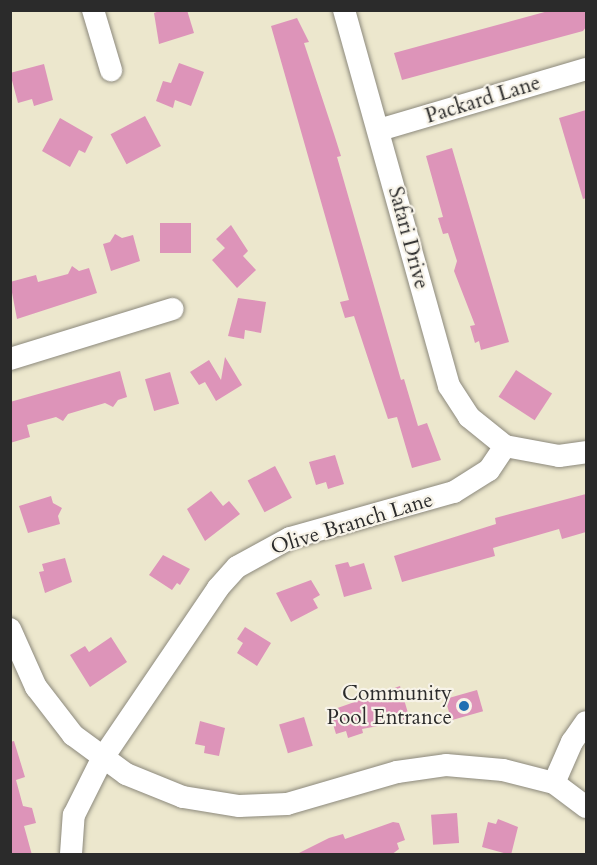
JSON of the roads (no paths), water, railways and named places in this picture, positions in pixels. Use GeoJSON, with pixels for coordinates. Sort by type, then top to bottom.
{"type":"FeatureCollection","features":[{"type":"Feature","properties":{"kind":"street"},"geometry":{"type":"LineString","coordinates":[[93,10],[111,70]]}},
{"type":"Feature","properties":{"kind":"street","name":"Safari Drive"},"geometry":{"type":"LineString","coordinates":[[344,10],[449,386],[469,417],[505,446]]}},
{"type":"Feature","properties":{"kind":"street","name":"Packard Lane"},"geometry":{"type":"LineString","coordinates":[[379,130],[586,69]]}},
{"type":"Feature","properties":{"kind":"street"},"geometry":{"type":"LineString","coordinates":[[10,359],[173,309]]}},
{"type":"Feature","properties":{"kind":"street"},"geometry":{"type":"LineString","coordinates":[[505,446],[559,456],[586,452]]}},
{"type":"Feature","properties":{"kind":"street","name":"Olive Branch Lane"},"geometry":{"type":"LineString","coordinates":[[71,855],[74,815],[102,759],[218,588],[237,567],[290,538],[454,492],[489,470],[505,446]]}},
{"type":"Feature","properties":{"kind":"street"},"geometry":{"type":"LineString","coordinates":[[10,628],[23,663],[44,699],[68,729],[102,759],[157,789],[197,801],[239,806],[287,804],[428,766],[489,767],[554,783],[586,807]]}},
{"type":"Feature","properties":{"kind":"street"},"geometry":{"type":"LineString","coordinates":[[554,783],[572,742],[586,722]]}},
{"type":"Feature","properties":{"kind":"place","name":"Community Pool Entrance"},"geometry":{"type":"Point","coordinates":[464,706]}}]}
